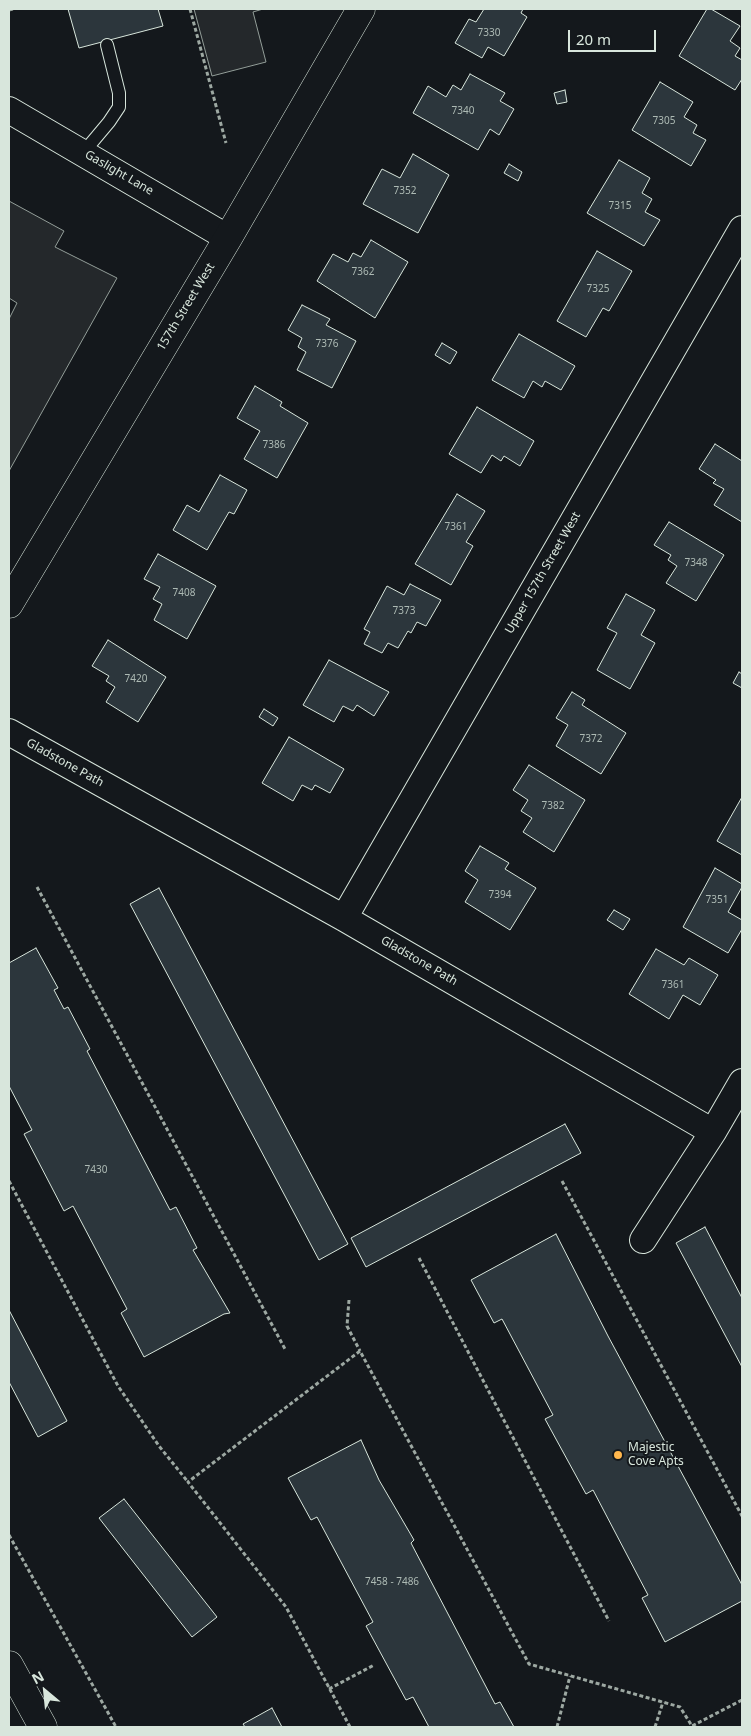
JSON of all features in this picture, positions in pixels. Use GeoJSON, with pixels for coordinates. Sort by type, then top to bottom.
{"type":"FeatureCollection","features":[{"type":"Feature","properties":{"kind":"street","name":"157th Street West"},"geometry":{"type":"LineString","coordinates":[[9,604],[228,238],[360,9]]}},
{"type":"Feature","properties":{"kind":"street","name":"Gaslight Lane"},"geometry":{"type":"LineString","coordinates":[[9,110],[228,238]]}},
{"type":"Feature","properties":{"kind":"street","name":"Upper 157th Street West"},"geometry":{"type":"LineString","coordinates":[[344,918],[742,229]]}},
{"type":"Feature","properties":{"kind":"street","name":"Gladstone Path"},"geometry":{"type":"LineString","coordinates":[[9,732],[344,918],[713,1132]]}},
{"type":"Feature","properties":{"kind":"street"},"geometry":{"type":"LineString","coordinates":[[643,1240],[713,1132],[742,1082]]}},
{"type":"Feature","properties":{"kind":"street"},"geometry":{"type":"LineString","coordinates":[[9,1665],[43,1727]]}},
{"type":"Feature","properties":{"kind":"lane"},"geometry":{"type":"LineString","coordinates":[[83,153],[109,122],[118,107],[119,93],[106,45]]}},
{"type":"Feature","properties":{"kind":"path"},"geometry":{"type":"LineString","coordinates":[[9,10],[13,9]]}},
{"type":"Feature","properties":{"kind":"path"},"geometry":{"type":"LineString","coordinates":[[190,9],[226,143]]}},
{"type":"Feature","properties":{"kind":"path"},"geometry":{"type":"LineString","coordinates":[[37,887],[285,1349]]}},
{"type":"Feature","properties":{"kind":"path"},"geometry":{"type":"LineString","coordinates":[[9,1181],[118,1386],[159,1446],[286,1607],[350,1727]]}},
{"type":"Feature","properties":{"kind":"path"},"geometry":{"type":"LineString","coordinates":[[562,1181],[742,1516]]}},
{"type":"Feature","properties":{"kind":"path"},"geometry":{"type":"LineString","coordinates":[[419,1258],[609,1621]]}},
{"type":"Feature","properties":{"kind":"path"},"geometry":{"type":"LineString","coordinates":[[349,1300],[346,1326],[529,1664],[680,1707],[692,1726],[742,1700]]}},
{"type":"Feature","properties":{"kind":"path"},"geometry":{"type":"LineString","coordinates":[[188,1482],[360,1351]]}},
{"type":"Feature","properties":{"kind":"path"},"geometry":{"type":"LineString","coordinates":[[9,1535],[116,1727]]}},
{"type":"Feature","properties":{"kind":"path"},"geometry":{"type":"LineString","coordinates":[[329,1689],[374,1665]]}},
{"type":"Feature","properties":{"kind":"path"},"geometry":{"type":"LineString","coordinates":[[557,1727],[570,1676]]}},
{"type":"Feature","properties":{"kind":"path"},"geometry":{"type":"LineString","coordinates":[[655,1727],[662,1702]]}},
{"type":"Feature","properties":{"kind":"shaded area"},"geometry":{"type":"Polygon","coordinates":[[[194,9],[263,9],[253,12],[266,62],[212,76],[194,9]]]}},
{"type":"Feature","properties":{"kind":"shaded area"},"geometry":{"type":"Polygon","coordinates":[[[9,201],[64,231],[55,247],[117,278],[9,471],[9,319],[17,303],[9,298],[9,201]]]}},
{"type":"Feature","properties":{"kind":"building"},"geometry":{"type":"Polygon","coordinates":[[[68,9],[158,9],[163,26],[79,48],[68,9]]]}},
{"type":"Feature","properties":{"kind":"building"},"geometry":{"type":"Polygon","coordinates":[[[484,9],[523,9],[521,13],[527,17],[504,56],[488,47],[482,58],[455,43],[469,19],[476,22],[484,9]]]}},
{"type":"Feature","properties":{"kind":"building"},"geometry":{"type":"Polygon","coordinates":[[[707,9],[711,9],[740,26],[730,41],[740,48],[735,56],[742,60],[742,79],[735,90],[679,56],[707,9]]]}},
{"type":"Feature","properties":{"kind":"building"},"geometry":{"type":"Polygon","coordinates":[[[470,74],[505,93],[500,101],[514,109],[499,135],[490,129],[478,150],[413,113],[428,86],[446,97],[453,85],[461,90],[470,74]]]}},
{"type":"Feature","properties":{"kind":"building"},"geometry":{"type":"Polygon","coordinates":[[[660,82],[693,102],[684,117],[697,125],[693,133],[706,140],[691,166],[632,130],[660,82]]]}},
{"type":"Feature","properties":{"kind":"building"},"geometry":{"type":"Polygon","coordinates":[[[565,90],[567,102],[557,104],[554,93],[565,90]]]}},
{"type":"Feature","properties":{"kind":"building"},"geometry":{"type":"Polygon","coordinates":[[[413,154],[449,175],[418,233],[363,204],[382,169],[400,178],[413,154]]]}},
{"type":"Feature","properties":{"kind":"building"},"geometry":{"type":"Polygon","coordinates":[[[619,160],[650,178],[642,193],[652,199],[645,212],[660,220],[644,246],[587,213],[619,160]]]}},
{"type":"Feature","properties":{"kind":"building"},"geometry":{"type":"Polygon","coordinates":[[[509,164],[522,172],[518,181],[504,173],[509,164]]]}},
{"type":"Feature","properties":{"kind":"building"},"geometry":{"type":"Polygon","coordinates":[[[371,240],[408,262],[375,318],[317,281],[333,254],[348,262],[353,253],[361,257],[371,240]]]}},
{"type":"Feature","properties":{"kind":"building"},"geometry":{"type":"Polygon","coordinates":[[[597,251],[632,271],[609,311],[603,308],[586,337],[557,321],[597,251]]]}},
{"type":"Feature","properties":{"kind":"building"},"geometry":{"type":"Polygon","coordinates":[[[302,305],[330,319],[326,325],[356,341],[332,388],[297,370],[306,352],[298,347],[302,338],[288,330],[302,305]]]}},
{"type":"Feature","properties":{"kind":"building"},"geometry":{"type":"Polygon","coordinates":[[[519,334],[575,366],[561,390],[545,381],[542,387],[533,381],[524,398],[492,380],[519,334]]]}},
{"type":"Feature","properties":{"kind":"building"},"geometry":{"type":"Polygon","coordinates":[[[442,343],[457,352],[450,364],[435,355],[442,343]]]}},
{"type":"Feature","properties":{"kind":"building"},"geometry":{"type":"Polygon","coordinates":[[[255,386],[282,402],[280,406],[308,423],[277,478],[244,459],[260,431],[237,418],[255,386]]]}},
{"type":"Feature","properties":{"kind":"building"},"geometry":{"type":"Polygon","coordinates":[[[477,407],[534,441],[520,466],[504,456],[501,461],[492,455],[481,473],[449,454],[477,407]]]}},
{"type":"Feature","properties":{"kind":"building"},"geometry":{"type":"Polygon","coordinates":[[[715,444],[742,461],[742,522],[714,505],[724,489],[713,483],[716,480],[699,469],[715,444]]]}},
{"type":"Feature","properties":{"kind":"building"},"geometry":{"type":"Polygon","coordinates":[[[220,475],[247,490],[234,514],[229,512],[207,550],[173,530],[187,505],[199,512],[220,475]]]}},
{"type":"Feature","properties":{"kind":"building"},"geometry":{"type":"Polygon","coordinates":[[[457,494],[485,511],[466,542],[473,546],[451,585],[415,564],[457,494]]]}},
{"type":"Feature","properties":{"kind":"building"},"geometry":{"type":"Polygon","coordinates":[[[669,522],[724,555],[696,601],[666,583],[677,566],[668,560],[671,555],[654,545],[669,522]]]}},
{"type":"Feature","properties":{"kind":"building"},"geometry":{"type":"Polygon","coordinates":[[[158,554],[216,586],[187,639],[154,620],[162,604],[153,599],[160,587],[144,579],[158,554]]]}},
{"type":"Feature","properties":{"kind":"building"},"geometry":{"type":"Polygon","coordinates":[[[410,584],[441,600],[426,626],[417,622],[411,633],[408,631],[398,648],[388,643],[382,653],[364,644],[370,632],[364,629],[387,586],[404,595],[410,584]]]}},
{"type":"Feature","properties":{"kind":"building"},"geometry":{"type":"Polygon","coordinates":[[[626,594],[655,610],[641,635],[655,643],[630,689],[597,670],[617,633],[607,628],[626,594]]]}},
{"type":"Feature","properties":{"kind":"building"},"geometry":{"type":"Polygon","coordinates":[[[108,640],[166,677],[138,722],[106,702],[115,687],[106,681],[109,676],[92,666],[108,640]]]}},
{"type":"Feature","properties":{"kind":"building"},"geometry":{"type":"Polygon","coordinates":[[[329,660],[389,692],[374,716],[357,705],[353,711],[343,706],[334,722],[303,705],[329,660]]]}},
{"type":"Feature","properties":{"kind":"building"},"geometry":{"type":"Polygon","coordinates":[[[739,672],[742,674],[742,688],[733,683],[739,672]]]}},
{"type":"Feature","properties":{"kind":"building"},"geometry":{"type":"Polygon","coordinates":[[[572,692],[585,700],[582,705],[626,733],[601,774],[556,746],[568,725],[556,718],[572,692]]]}},
{"type":"Feature","properties":{"kind":"building"},"geometry":{"type":"Polygon","coordinates":[[[264,709],[278,718],[273,726],[259,717],[264,709]]]}},
{"type":"Feature","properties":{"kind":"building"},"geometry":{"type":"Polygon","coordinates":[[[289,737],[344,769],[330,793],[315,785],[312,790],[302,785],[293,801],[262,783],[289,737]]]}},
{"type":"Feature","properties":{"kind":"building"},"geometry":{"type":"Polygon","coordinates":[[[529,765],[585,800],[554,852],[523,832],[532,818],[521,811],[528,800],[513,790],[529,765]]]}},
{"type":"Feature","properties":{"kind":"building"},"geometry":{"type":"Polygon","coordinates":[[[742,797],[742,855],[717,841],[742,797]]]}},
{"type":"Feature","properties":{"kind":"building"},"geometry":{"type":"Polygon","coordinates":[[[480,846],[509,863],[505,869],[536,888],[510,930],[465,902],[478,880],[465,871],[480,846]]]}},
{"type":"Feature","properties":{"kind":"building"},"geometry":{"type":"Polygon","coordinates":[[[715,868],[742,884],[728,912],[742,920],[742,929],[728,953],[683,927],[715,868]]]}},
{"type":"Feature","properties":{"kind":"building"},"geometry":{"type":"Polygon","coordinates":[[[159,888],[348,1244],[319,1260],[130,904],[159,888]]]}},
{"type":"Feature","properties":{"kind":"building"},"geometry":{"type":"Polygon","coordinates":[[[614,910],[630,919],[623,930],[607,920],[614,910]]]}},
{"type":"Feature","properties":{"kind":"building"},"geometry":{"type":"Polygon","coordinates":[[[36,948],[58,988],[54,990],[64,1009],[68,1007],[90,1049],[87,1051],[170,1210],[176,1207],[197,1248],[193,1250],[230,1313],[224,1314],[144,1357],[121,1313],[127,1309],[73,1206],[64,1211],[24,1134],[32,1130],[9,1086],[9,963],[36,948]]]}},
{"type":"Feature","properties":{"kind":"building"},"geometry":{"type":"Polygon","coordinates":[[[656,949],[684,965],[689,958],[718,975],[700,1005],[683,995],[669,1019],[629,994],[656,949]]]}},
{"type":"Feature","properties":{"kind":"building"},"geometry":{"type":"Polygon","coordinates":[[[565,1124],[581,1153],[366,1267],[351,1238],[565,1124]]]}},
{"type":"Feature","properties":{"kind":"building"},"geometry":{"type":"Polygon","coordinates":[[[705,1227],[742,1298],[742,1367],[676,1243],[705,1227]]]}},
{"type":"Feature","properties":{"kind":"building","name":"Majestic Cove Apts"},"geometry":{"type":"Polygon","coordinates":[[[556,1234],[608,1336],[742,1585],[742,1601],[665,1642],[642,1598],[648,1595],[593,1490],[586,1494],[545,1419],[553,1415],[502,1319],[494,1323],[471,1280],[556,1234]]]}},
{"type":"Feature","properties":{"kind":"building"},"geometry":{"type":"Polygon","coordinates":[[[9,1310],[67,1421],[38,1437],[9,1382],[9,1310]]]}},
{"type":"Feature","properties":{"kind":"building"},"geometry":{"type":"Polygon","coordinates":[[[361,1440],[379,1480],[414,1540],[411,1543],[495,1704],[500,1702],[514,1727],[429,1727],[413,1697],[406,1700],[366,1626],[373,1622],[317,1517],[311,1520],[288,1478],[361,1440]]]}},
{"type":"Feature","properties":{"kind":"building"},"geometry":{"type":"Polygon","coordinates":[[[124,1499],[217,1617],[192,1637],[99,1518],[124,1499]]]}},
{"type":"Feature","properties":{"kind":"building"},"geometry":{"type":"Polygon","coordinates":[[[272,1708],[282,1727],[245,1727],[243,1724],[272,1708]]]}},
{"type":"Feature","properties":{"kind":"place","name":"Majestic Cove Apts"},"geometry":{"type":"Point","coordinates":[618,1455]}}]}
